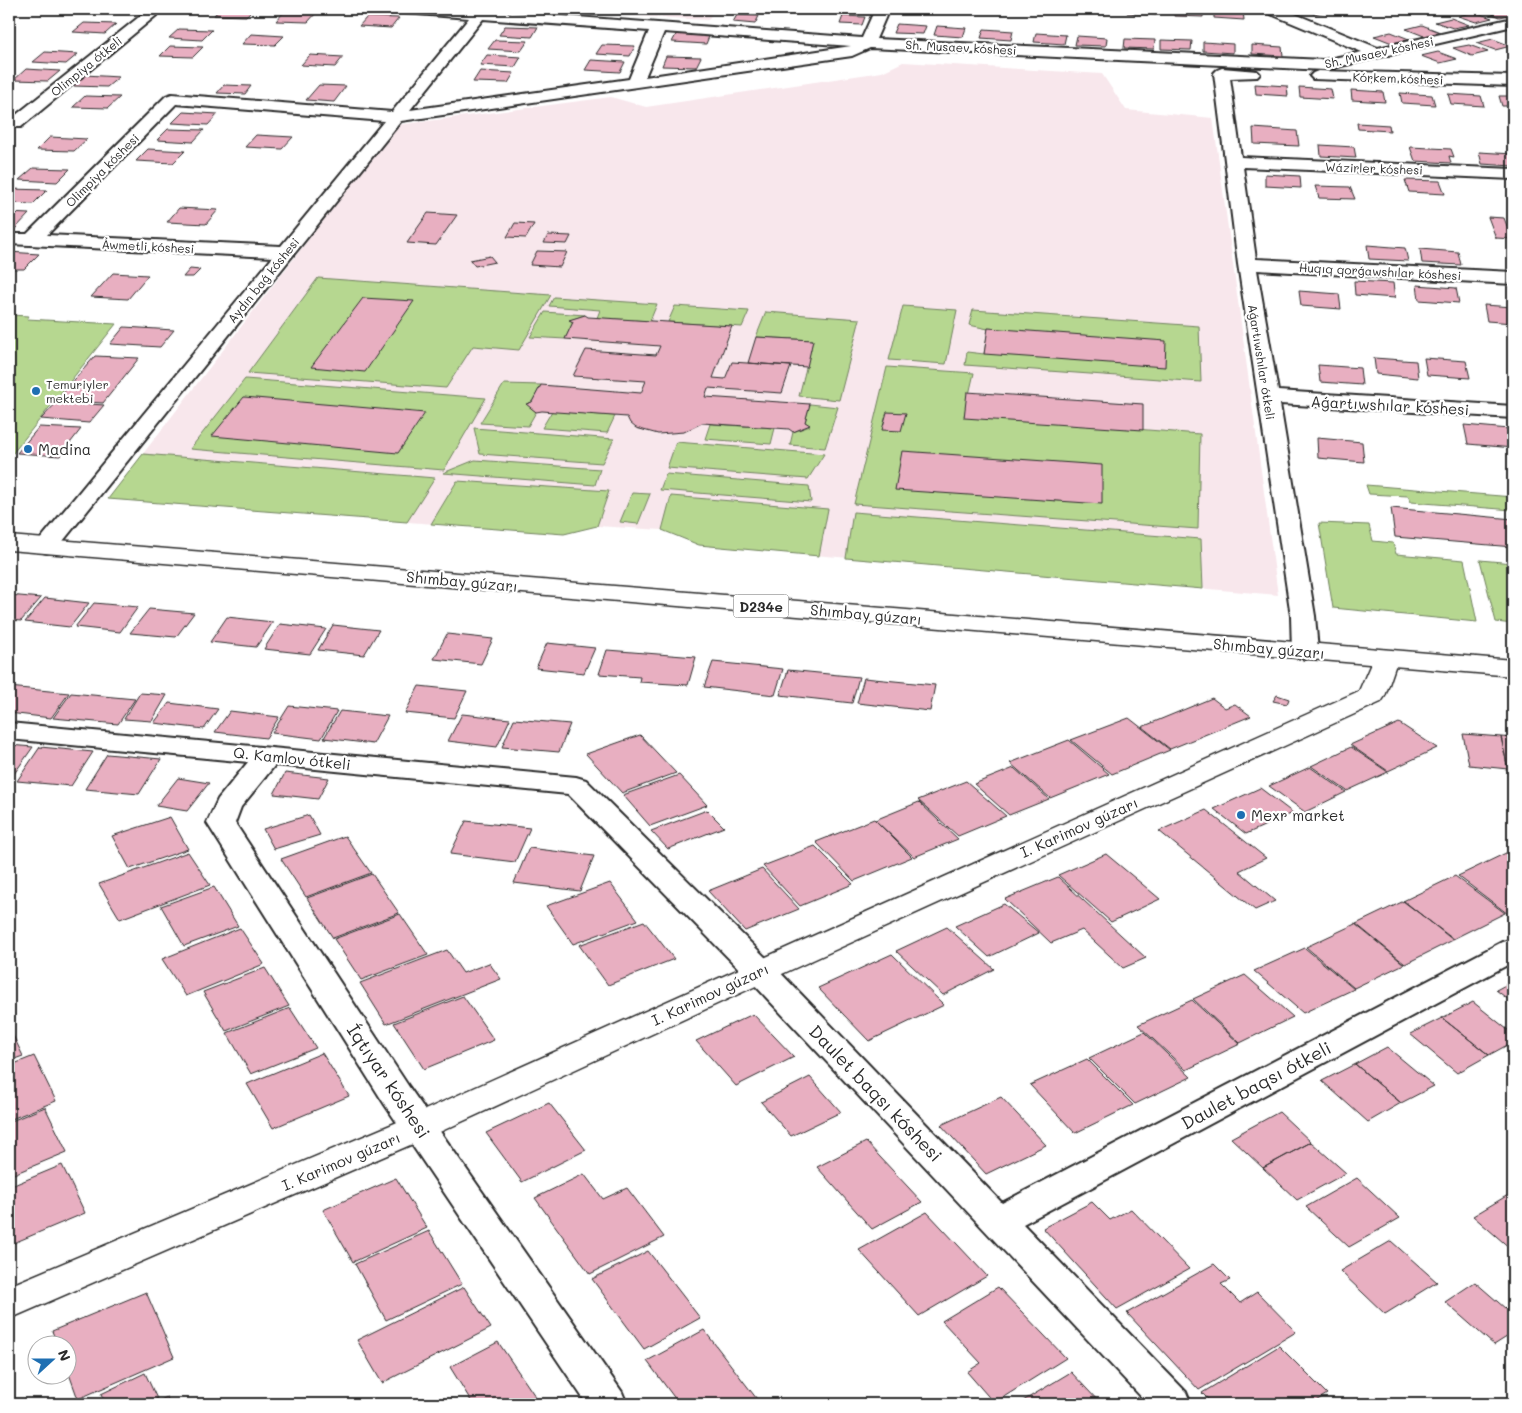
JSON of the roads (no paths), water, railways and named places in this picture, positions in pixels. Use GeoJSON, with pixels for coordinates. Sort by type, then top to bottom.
{"type":"FeatureCollection","features":[{"type":"Feature","properties":{"kind":"main road","name":"Shımbay gúzarı"},"geometry":{"type":"LineString","coordinates":[[9,543],[1513,668]]}},
{"type":"Feature","properties":{"kind":"main road","name":"I. Karimov gúzarı"},"geometry":{"type":"LineString","coordinates":[[9,1303],[419,1127],[1371,696],[1385,658]]}},
{"type":"Feature","properties":{"kind":"street","name":"Olimpiya ótkeli"},"geometry":{"type":"LineString","coordinates":[[12,120],[157,9]]}},
{"type":"Feature","properties":{"kind":"street","name":"Sh. Musaev kóshesi"},"geometry":{"type":"LineString","coordinates":[[404,9],[659,26],[867,43],[1324,65],[1513,22]]}},
{"type":"Feature","properties":{"kind":"street"},"geometry":{"type":"LineString","coordinates":[[396,117],[852,52],[867,43],[882,9]]}},
{"type":"Feature","properties":{"kind":"street"},"geometry":{"type":"LineString","coordinates":[[1271,9],[1377,53]]}},
{"type":"Feature","properties":{"kind":"street","name":"Aydın baǵ kóshesi"},"geometry":{"type":"LineString","coordinates":[[47,546],[480,14]]}},
{"type":"Feature","properties":{"kind":"street"},"geometry":{"type":"LineString","coordinates":[[722,31],[729,16]]}},
{"type":"Feature","properties":{"kind":"street"},"geometry":{"type":"LineString","coordinates":[[635,83],[659,26]]}},
{"type":"Feature","properties":{"kind":"street","name":"Kórkem kóshesi"},"geometry":{"type":"LineString","coordinates":[[1222,73],[1513,81]]}},
{"type":"Feature","properties":{"kind":"street","name":"Aǵartıwshılar ótkeli"},"geometry":{"type":"LineString","coordinates":[[1222,73],[1247,264],[1303,616],[1306,651]]}},
{"type":"Feature","properties":{"kind":"street","name":"Olimpiya kóshesi"},"geometry":{"type":"LineString","coordinates":[[32,240],[172,99],[396,117]]}},
{"type":"Feature","properties":{"kind":"street","name":"Wázirler kóshesi"},"geometry":{"type":"LineString","coordinates":[[1234,162],[1513,174]]}},
{"type":"Feature","properties":{"kind":"street","name":"Áwmetli kóshesi"},"geometry":{"type":"LineString","coordinates":[[9,239],[286,252]]}},
{"type":"Feature","properties":{"kind":"street","name":"Huqıq qorǵawshılar kóshesi"},"geometry":{"type":"LineString","coordinates":[[1247,264],[1513,278]]}},
{"type":"Feature","properties":{"kind":"street","name":"Aǵartıwshılar kóshesi"},"geometry":{"type":"LineString","coordinates":[[1267,398],[1513,412]]}},
{"type":"Feature","properties":{"kind":"street","name":"Q. Kamlov ótkeli"},"geometry":{"type":"LineString","coordinates":[[9,731],[576,786]]}},
{"type":"Feature","properties":{"kind":"street","name":"Íqtıyar kóshesi"},"geometry":{"type":"LineString","coordinates":[[268,756],[228,805],[221,823],[419,1127],[608,1404]]}},
{"type":"Feature","properties":{"kind":"street","name":"Daulet baqsı kóshesi"},"geometry":{"type":"LineString","coordinates":[[576,786],[760,971],[1172,1404]]}},
{"type":"Feature","properties":{"kind":"street","name":"Daulet baqsı ótkeli"},"geometry":{"type":"LineString","coordinates":[[998,1221],[1513,949]]}},
{"type":"Feature","properties":{"kind":"place","name":"Temuriyler mektebi"},"geometry":{"type":"Point","coordinates":[36,391]}},
{"type":"Feature","properties":{"kind":"place","name":"Madina"},"geometry":{"type":"Point","coordinates":[28,449]}},
{"type":"Feature","properties":{"kind":"place","name":"Mexr market"},"geometry":{"type":"Point","coordinates":[1241,815]}}]}
